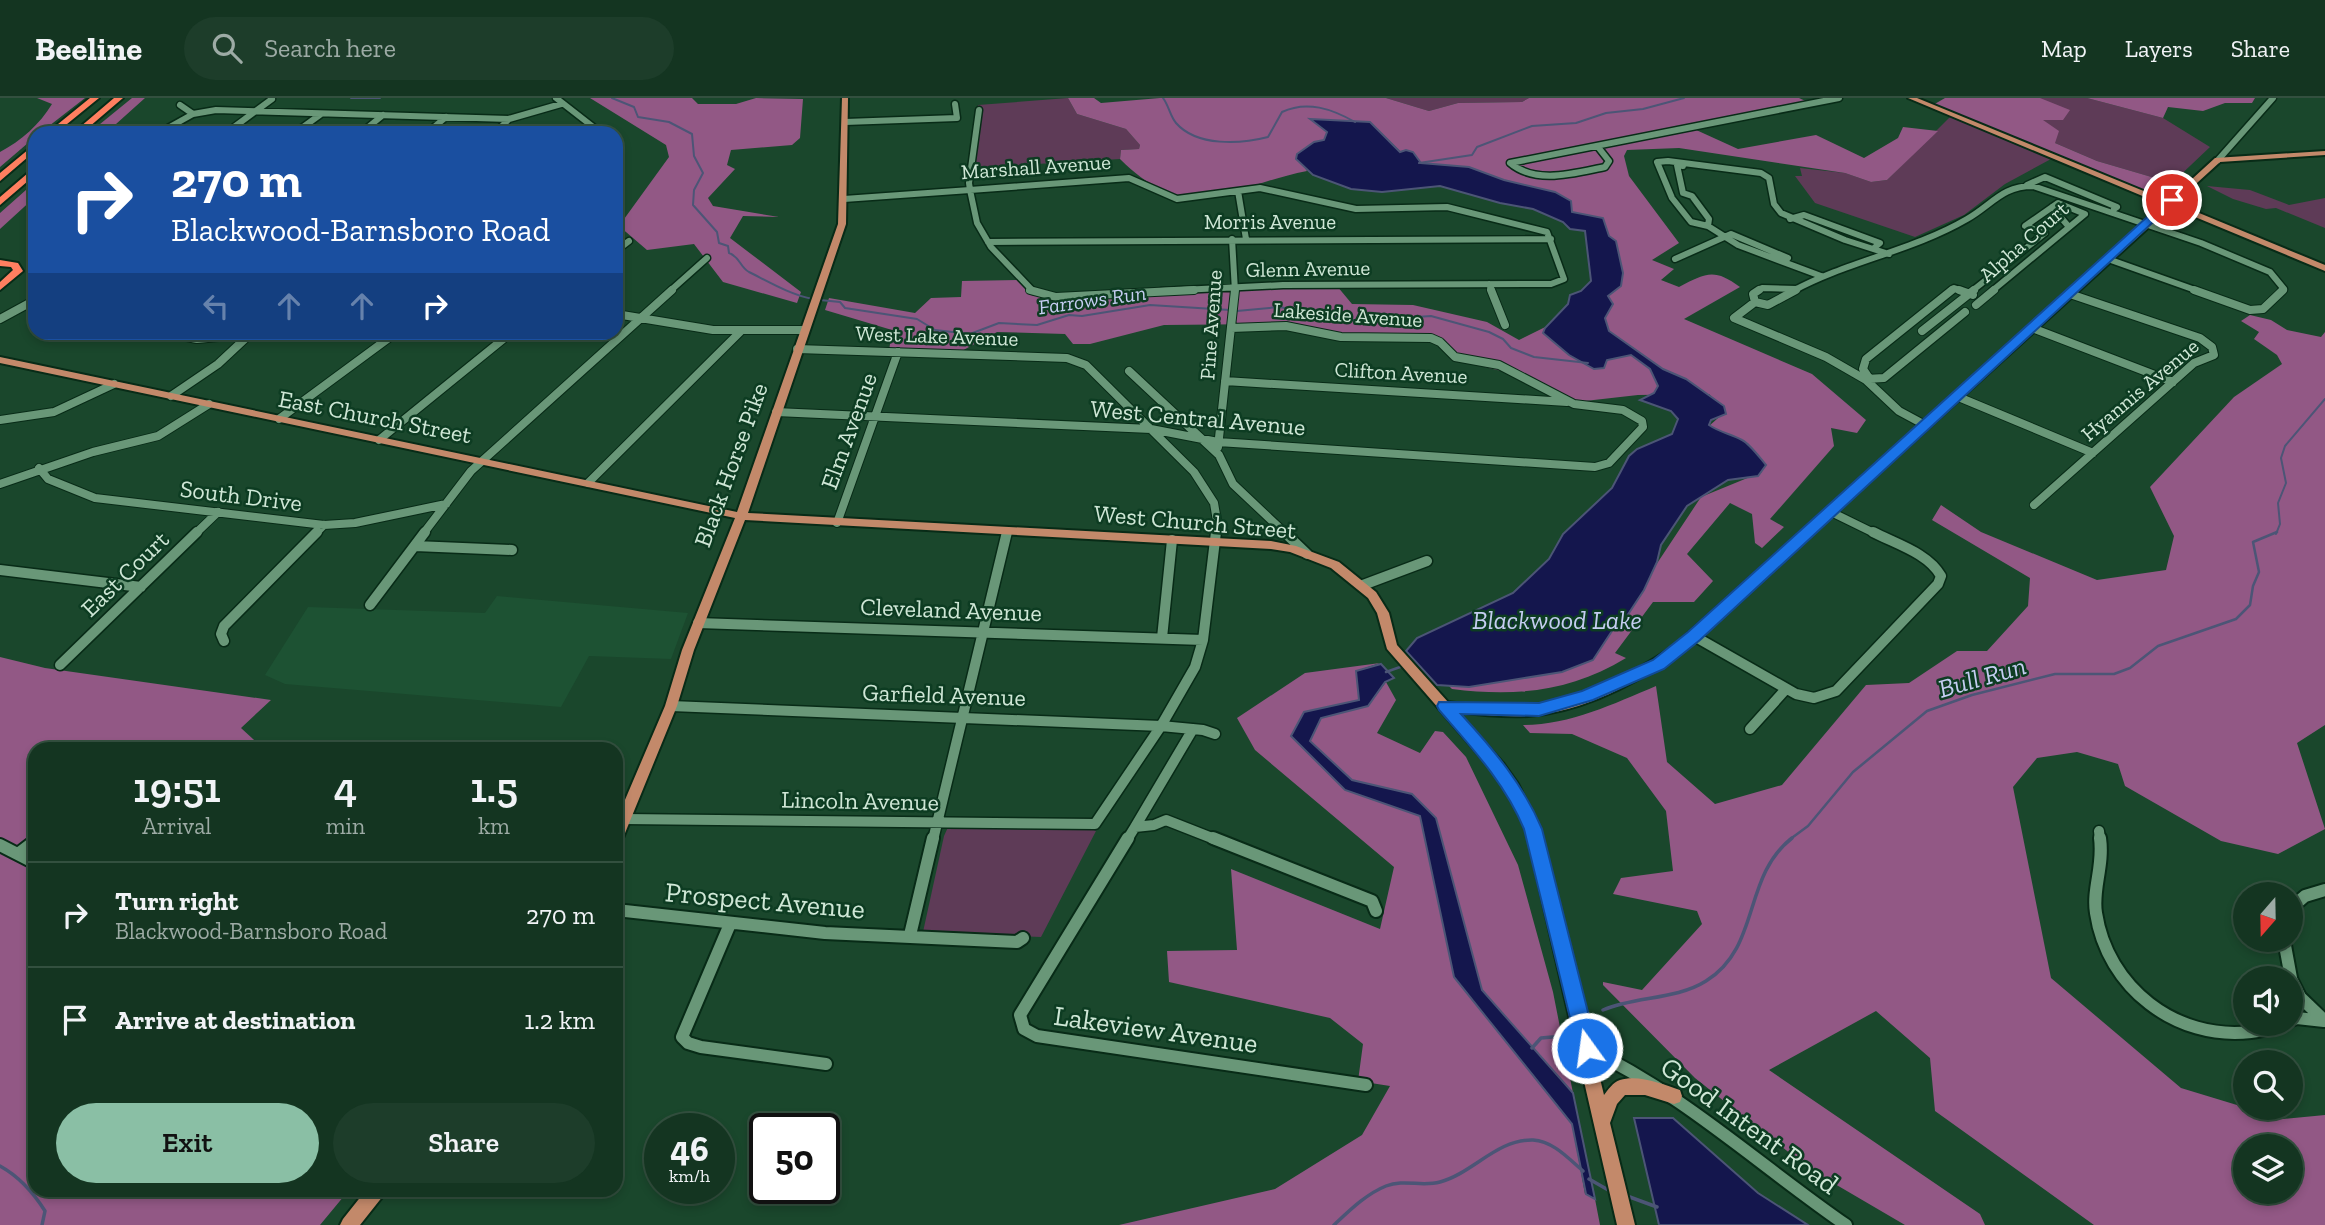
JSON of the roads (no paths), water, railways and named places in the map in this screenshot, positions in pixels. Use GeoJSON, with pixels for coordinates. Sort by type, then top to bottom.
{"type":"FeatureCollection","features":[{"type":"Feature","properties":{"kind":"highway"},"geometry":{"type":"LineString","coordinates":[[60,126],[95,98]]}},
{"type":"Feature","properties":{"kind":"highway"},"geometry":{"type":"LineString","coordinates":[[86,126],[119,98]]}},
{"type":"Feature","properties":{"kind":"highway"},"geometry":{"type":"LineString","coordinates":[[0,178],[28,153]]}},
{"type":"Feature","properties":{"kind":"highway"},"geometry":{"type":"LineString","coordinates":[[0,202],[28,176]]}},
{"type":"Feature","properties":{"kind":"highway"},"geometry":{"type":"LineString","coordinates":[[0,262],[15,265],[19,271],[0,287]]}},
{"type":"Feature","properties":{"kind":"main road","name":"Black Horse Pike"},"geometry":{"type":"LineString","coordinates":[[624,819],[671,706],[698,623],[741,516],[842,224],[845,98]]}},
{"type":"Feature","properties":{"kind":"main road"},"geometry":{"type":"LineString","coordinates":[[1911,98],[2325,268]]}},
{"type":"Feature","properties":{"kind":"main road"},"geometry":{"type":"LineString","coordinates":[[1445,706],[1519,711],[1557,705],[1645,672],[1694,636],[2218,160],[2325,153]]}},
{"type":"Feature","properties":{"kind":"main road","name":"East Church Street"},"geometry":{"type":"LineString","coordinates":[[0,360],[741,516]]}},
{"type":"Feature","properties":{"kind":"main road","name":"West Church Street"},"geometry":{"type":"LineString","coordinates":[[741,516],[1271,545],[1307,554],[1335,565],[1363,585],[1379,604],[1388,639],[1397,652],[1498,767],[1523,806],[1533,829],[1587,1048]]}},
{"type":"Feature","properties":{"kind":"main road"},"geometry":{"type":"LineString","coordinates":[[1587,1048],[1626,1221]]}},
{"type":"Feature","properties":{"kind":"main road"},"geometry":{"type":"LineString","coordinates":[[1604,1125],[1610,1099],[1622,1087],[1645,1087],[1674,1096]]}},
{"type":"Feature","properties":{"kind":"main road"},"geometry":{"type":"LineString","coordinates":[[349,1225],[371,1197]]}},
{"type":"Feature","properties":{"kind":"street"},"geometry":{"type":"LineString","coordinates":[[2218,160],[2273,98]]}},
{"type":"Feature","properties":{"kind":"street"},"geometry":{"type":"LineString","coordinates":[[235,126],[272,99]]}},
{"type":"Feature","properties":{"kind":"street"},"geometry":{"type":"LineString","coordinates":[[1598,147],[1609,161],[1605,167],[1580,172],[1531,175],[1512,168],[1510,163],[1836,99]]}},
{"type":"Feature","properties":{"kind":"street"},"geometry":{"type":"LineString","coordinates":[[172,126],[193,114],[216,110],[509,119],[558,101],[591,126]]}},
{"type":"Feature","properties":{"kind":"street"},"geometry":{"type":"LineString","coordinates":[[845,122],[957,118],[955,104]]}},
{"type":"Feature","properties":{"kind":"street"},"geometry":{"type":"LineString","coordinates":[[180,105],[193,114]]}},
{"type":"Feature","properties":{"kind":"street"},"geometry":{"type":"LineString","coordinates":[[979,110],[969,190],[977,223],[988,242]]}},
{"type":"Feature","properties":{"kind":"street"},"geometry":{"type":"LineString","coordinates":[[305,126],[321,114]]}},
{"type":"Feature","properties":{"kind":"street"},"geometry":{"type":"LineString","coordinates":[[370,126],[383,115]]}},
{"type":"Feature","properties":{"kind":"street"},"geometry":{"type":"LineString","coordinates":[[435,126],[446,117]]}},
{"type":"Feature","properties":{"kind":"street"},"geometry":{"type":"LineString","coordinates":[[502,126],[509,119]]}},
{"type":"Feature","properties":{"kind":"street"},"geometry":{"type":"LineString","coordinates":[[1723,237],[1708,226],[1691,222],[1672,198],[1657,162],[1679,162],[1761,173],[1769,178],[1777,210],[1790,219],[1804,215],[1880,243],[1874,248],[1889,254]]}},
{"type":"Feature","properties":{"kind":"street"},"geometry":{"type":"LineString","coordinates":[[1708,226],[1709,219],[1692,196],[1683,193],[1677,165],[1761,173]]}},
{"type":"Feature","properties":{"kind":"street"},"geometry":{"type":"LineString","coordinates":[[1925,425],[1899,411],[1867,379],[1826,357],[1734,317],[1755,302],[1768,305],[1821,276],[1889,254],[1904,246],[1911,250],[1975,222],[1968,219],[2014,186],[2027,185],[2045,177],[2117,207],[2111,211]]}},
{"type":"Feature","properties":{"kind":"street","name":"Marshall Avenue"},"geometry":{"type":"LineString","coordinates":[[844,199],[1129,178],[1177,199],[1269,189],[1356,209],[1447,207],[1535,228],[1547,232],[1552,239]]}},
{"type":"Feature","properties":{"kind":"street"},"geometry":{"type":"LineString","coordinates":[[2027,185],[2111,211],[2270,272],[2283,283],[2283,291],[2263,309],[2250,310],[2108,259]]}},
{"type":"Feature","properties":{"kind":"street","name":"Pine Avenue"},"geometry":{"type":"LineString","coordinates":[[1238,191],[1246,239]]}},
{"type":"Feature","properties":{"kind":"street"},"geometry":{"type":"LineString","coordinates":[[1922,331],[2045,233],[2025,226],[2058,203],[2073,207],[2080,202]]}},
{"type":"Feature","properties":{"kind":"street"},"geometry":{"type":"LineString","coordinates":[[2052,207],[2069,227]]}},
{"type":"Feature","properties":{"kind":"street","name":"Alpha Court"},"geometry":{"type":"LineString","coordinates":[[1976,305],[2085,214],[2073,207]]}},
{"type":"Feature","properties":{"kind":"street"},"geometry":{"type":"LineString","coordinates":[[1675,259],[1731,234],[1802,264],[1797,267],[1821,276]]}},
{"type":"Feature","properties":{"kind":"street","name":"Pine Avenue"},"geometry":{"type":"LineString","coordinates":[[1219,455],[1218,442],[1234,288],[1232,239]]}},
{"type":"Feature","properties":{"kind":"street","name":"Morris Avenue"},"geometry":{"type":"LineString","coordinates":[[988,242],[1552,239]]}},
{"type":"Feature","properties":{"kind":"street","name":"Glenn Avenue"},"geometry":{"type":"LineString","coordinates":[[988,242],[1031,291],[1048,296],[1234,288],[1551,284],[1562,281],[1564,275],[1552,239]]}},
{"type":"Feature","properties":{"kind":"street"},"geometry":{"type":"LineString","coordinates":[[623,246],[629,241]]}},
{"type":"Feature","properties":{"kind":"street"},"geometry":{"type":"LineString","coordinates":[[623,333],[707,258]]}},
{"type":"Feature","properties":{"kind":"street"},"geometry":{"type":"LineString","coordinates":[[2013,258],[2026,264]]}},
{"type":"Feature","properties":{"kind":"street"},"geometry":{"type":"LineString","coordinates":[[1994,273],[2009,278]]}},
{"type":"Feature","properties":{"kind":"street"},"geometry":{"type":"LineString","coordinates":[[1489,284],[1505,325]]}},
{"type":"Feature","properties":{"kind":"street"},"geometry":{"type":"LineString","coordinates":[[1755,302],[1753,293],[1762,288],[1797,289]]}},
{"type":"Feature","properties":{"kind":"street"},"geometry":{"type":"LineString","coordinates":[[1867,379],[1863,369],[1867,359],[1954,288],[1984,300]]}},
{"type":"Feature","properties":{"kind":"street","name":"Hyannis Avenue"},"geometry":{"type":"LineString","coordinates":[[2035,505],[2194,363],[2214,355],[2209,343],[2195,336],[2070,294]]}},
{"type":"Feature","properties":{"kind":"street"},"geometry":{"type":"LineString","coordinates":[[0,319],[28,304]]}},
{"type":"Feature","properties":{"kind":"street"},"geometry":{"type":"LineString","coordinates":[[23,306],[28,307]]}},
{"type":"Feature","properties":{"kind":"street","name":"Alpha Court"},"geometry":{"type":"LineString","coordinates":[[1867,379],[1884,379],[1965,313]]}},
{"type":"Feature","properties":{"kind":"street"},"geometry":{"type":"LineString","coordinates":[[623,316],[740,332],[804,330]]}},
{"type":"Feature","properties":{"kind":"street","name":"Lakeside Avenue"},"geometry":{"type":"LineString","coordinates":[[1231,328],[1286,326],[1341,337],[1431,338],[1440,342],[1453,356],[1499,365],[1574,404],[1623,410],[1642,421],[1641,431],[1613,460]]}},
{"type":"Feature","properties":{"kind":"street"},"geometry":{"type":"LineString","coordinates":[[1908,326],[1937,336]]}},
{"type":"Feature","properties":{"kind":"street"},"geometry":{"type":"LineString","coordinates":[[2032,328],[2173,382]]}},
{"type":"Feature","properties":{"kind":"street"},"geometry":{"type":"LineString","coordinates":[[588,483],[740,332]]}},
{"type":"Feature","properties":{"kind":"street"},"geometry":{"type":"LineString","coordinates":[[171,396],[218,364],[244,340]]}},
{"type":"Feature","properties":{"kind":"street"},"geometry":{"type":"LineString","coordinates":[[279,419],[386,340]]}},
{"type":"Feature","properties":{"kind":"street"},"geometry":{"type":"LineString","coordinates":[[379,440],[502,340]]}},
{"type":"Feature","properties":{"kind":"street"},"geometry":{"type":"LineString","coordinates":[[370,605],[461,482],[616,340]]}},
{"type":"Feature","properties":{"kind":"street","name":"West Lake Avenue"},"geometry":{"type":"LineString","coordinates":[[797,349],[1075,360],[1094,372],[1151,429]]}},
{"type":"Feature","properties":{"kind":"street","name":"Elm Avenue"},"geometry":{"type":"LineString","coordinates":[[837,523],[898,352]]}},
{"type":"Feature","properties":{"kind":"street"},"geometry":{"type":"LineString","coordinates":[[1129,371],[1219,455],[1240,492],[1307,554]]}},
{"type":"Feature","properties":{"kind":"street","name":"Clifton Avenue"},"geometry":{"type":"LineString","coordinates":[[1225,381],[1574,404]]}},
{"type":"Feature","properties":{"kind":"street"},"geometry":{"type":"LineString","coordinates":[[0,420],[54,412],[114,384]]}},
{"type":"Feature","properties":{"kind":"street"},"geometry":{"type":"LineString","coordinates":[[1956,396],[2093,453]]}},
{"type":"Feature","properties":{"kind":"street"},"geometry":{"type":"LineString","coordinates":[[0,484],[39,468],[158,436],[209,404]]}},
{"type":"Feature","properties":{"kind":"street","name":"West Central Avenue"},"geometry":{"type":"LineString","coordinates":[[776,412],[1151,429],[1218,442],[1595,467],[1606,465],[1613,460]]}},
{"type":"Feature","properties":{"kind":"street"},"geometry":{"type":"LineString","coordinates":[[1151,429],[1194,472],[1210,496],[1217,521],[1203,639],[1195,667],[1161,726]]}},
{"type":"Feature","properties":{"kind":"street","name":"South Drive"},"geometry":{"type":"LineString","coordinates":[[39,468],[48,479],[95,498],[324,525],[355,523],[446,504]]}},
{"type":"Feature","properties":{"kind":"street","name":"East Court"},"geometry":{"type":"LineString","coordinates":[[60,665],[218,512]]}},
{"type":"Feature","properties":{"kind":"street"},"geometry":{"type":"LineString","coordinates":[[1694,636],[1786,689],[1814,698],[1836,691],[1940,581],[1939,571],[1925,558],[1830,512]]}},
{"type":"Feature","properties":{"kind":"street"},"geometry":{"type":"LineString","coordinates":[[224,641],[221,634],[224,626],[324,525]]}},
{"type":"Feature","properties":{"kind":"street"},"geometry":{"type":"LineString","coordinates":[[910,935],[1007,532]]}},
{"type":"Feature","properties":{"kind":"street"},"geometry":{"type":"LineString","coordinates":[[1162,638],[1172,540]]}},
{"type":"Feature","properties":{"kind":"street"},"geometry":{"type":"LineString","coordinates":[[415,546],[512,550]]}},
{"type":"Feature","properties":{"kind":"street"},"geometry":{"type":"LineString","coordinates":[[1363,585],[1427,561]]}},
{"type":"Feature","properties":{"kind":"street"},"geometry":{"type":"LineString","coordinates":[[0,570],[141,587]]}},
{"type":"Feature","properties":{"kind":"street","name":"Cleveland Avenue"},"geometry":{"type":"LineString","coordinates":[[698,623],[1203,639]]}},
{"type":"Feature","properties":{"kind":"street"},"geometry":{"type":"LineString","coordinates":[[1750,729],[1786,689]]}},
{"type":"Feature","properties":{"kind":"street","name":"Garfield Avenue"},"geometry":{"type":"LineString","coordinates":[[671,706],[1161,726],[1215,734]]}},
{"type":"Feature","properties":{"kind":"street","name":"Lincoln Avenue"},"geometry":{"type":"LineString","coordinates":[[624,819],[1095,824],[1161,726]]}},
{"type":"Feature","properties":{"kind":"street"},"geometry":{"type":"LineString","coordinates":[[1135,827],[1193,729]]}},
{"type":"Feature","properties":{"kind":"street"},"geometry":{"type":"LineString","coordinates":[[1135,827],[1154,825],[1167,820],[1371,901],[1376,911]]}},
{"type":"Feature","properties":{"kind":"street","name":"Lakeview Avenue"},"geometry":{"type":"LineString","coordinates":[[1135,827],[1020,1015],[1022,1027],[1027,1034],[1366,1085]]}},
{"type":"Feature","properties":{"kind":"street"},"geometry":{"type":"LineString","coordinates":[[2099,831],[2102,864],[2096,885],[2095,912],[2103,946],[2113,970],[2131,991],[2179,1024],[2233,1034]]}},
{"type":"Feature","properties":{"kind":"street"},"geometry":{"type":"LineString","coordinates":[[0,845],[28,859]]}},
{"type":"Feature","properties":{"kind":"street"},"geometry":{"type":"LineString","coordinates":[[18,854],[28,846]]}},
{"type":"Feature","properties":{"kind":"street"},"geometry":{"type":"LineString","coordinates":[[2303,897],[2325,890]]}},
{"type":"Feature","properties":{"kind":"street","name":"Prospect Avenue"},"geometry":{"type":"LineString","coordinates":[[623,910],[825,933],[1017,942],[1023,938]]}},
{"type":"Feature","properties":{"kind":"street"},"geometry":{"type":"LineString","coordinates":[[730,924],[682,1037],[688,1043],[826,1064]]}},
{"type":"Feature","properties":{"kind":"street"},"geometry":{"type":"LineString","coordinates":[[2303,999],[2325,1021]]}},
{"type":"Feature","properties":{"kind":"street"},"geometry":{"type":"LineString","coordinates":[[2303,1019],[2325,1021]]}},
{"type":"Feature","properties":{"kind":"street","name":"Good Intent Road"},"geometry":{"type":"LineString","coordinates":[[1587,1048],[1631,1069],[1674,1096],[1780,1179],[1846,1225]]}},
{"type":"Feature","properties":{"kind":"water","name":"Blackwood Lake"},"geometry":{"type":"Polygon","coordinates":[[[1310,119],[1370,122],[1400,152],[1413,152],[1421,163],[1469,167],[1504,180],[1555,192],[1571,201],[1572,212],[1603,218],[1609,236],[1616,241],[1623,273],[1621,286],[1608,296],[1613,304],[1605,318],[1609,331],[1663,369],[1686,379],[1724,406],[1726,414],[1711,420],[1709,425],[1745,442],[1766,465],[1758,476],[1728,480],[1687,506],[1661,545],[1657,562],[1644,590],[1593,660],[1562,672],[1469,687],[1437,685],[1406,651],[1417,638],[1513,593],[1549,559],[1563,534],[1612,488],[1629,456],[1637,449],[1672,434],[1678,419],[1671,411],[1640,400],[1654,393],[1658,386],[1650,369],[1631,355],[1607,360],[1604,368],[1594,369],[1569,355],[1543,333],[1568,304],[1570,295],[1581,291],[1591,281],[1585,231],[1570,229],[1563,222],[1533,209],[1440,186],[1382,192],[1351,189],[1313,175],[1296,159],[1297,154],[1314,142],[1324,140],[1327,132],[1310,119]]]}},
{"type":"Feature","properties":{"kind":"water"},"geometry":{"type":"Polygon","coordinates":[[[1381,664],[1394,678],[1385,682],[1368,706],[1321,718],[1310,741],[1352,780],[1412,794],[1436,818],[1482,990],[1573,1093],[1595,1199],[1586,1194],[1572,1124],[1454,977],[1420,816],[1345,790],[1291,736],[1304,712],[1359,700],[1356,671],[1381,664]]]}},
{"type":"Feature","properties":{"kind":"water"},"geometry":{"type":"Polygon","coordinates":[[[1634,1118],[1673,1118],[1758,1193],[1808,1225],[1659,1225],[1634,1118]]]}},
{"type":"Feature","properties":{"kind":"waterway","name":"Farrows Run"},"geometry":{"type":"LineString","coordinates":[[351,98],[380,98]]}},
{"type":"Feature","properties":{"kind":"waterway","name":"Farrows Run"},"geometry":{"type":"LineString","coordinates":[[612,98],[634,107],[638,117],[669,122],[692,134],[694,156],[703,173],[694,190],[693,205],[717,232],[719,243],[728,246],[729,253],[749,272],[788,291],[813,299]]}},
{"type":"Feature","properties":{"kind":"waterway"},"geometry":{"type":"LineString","coordinates":[[1163,98],[1174,120],[1185,131],[1220,142],[1268,137],[1282,112],[1291,108],[1310,106],[1337,113],[1355,122]]}},
{"type":"Feature","properties":{"kind":"waterway"},"geometry":{"type":"LineString","coordinates":[[1419,163],[1472,155],[1477,147],[1532,126],[1576,123],[1606,113],[1643,109],[1684,98]]}},
{"type":"Feature","properties":{"kind":"waterway","name":"Farrows Run"},"geometry":{"type":"LineString","coordinates":[[820,300],[840,302],[845,308],[917,319],[935,330],[970,334],[999,323],[1037,325],[1069,315],[1082,316],[1150,305],[1230,310]]}},
{"type":"Feature","properties":{"kind":"waterway","name":"Farrows Run"},"geometry":{"type":"LineString","coordinates":[[1237,311],[1279,307],[1358,321],[1431,316],[1489,332],[1503,339],[1511,348],[1534,357],[1588,363]]}},
{"type":"Feature","properties":{"kind":"waterway","name":"Bull Run"},"geometry":{"type":"LineString","coordinates":[[2277,532],[2280,524],[2278,503],[2286,483],[2281,458],[2285,446],[2325,399]]}},
{"type":"Feature","properties":{"kind":"waterway","name":"Bull Run"},"geometry":{"type":"LineString","coordinates":[[1789,840],[1808,826],[1853,772],[1927,711],[1972,695],[2055,674],[2114,674],[2130,668],[2158,646],[2236,619],[2250,605],[2253,586],[2259,572],[2253,542],[2277,532]]}},
{"type":"Feature","properties":{"kind":"waterway"},"geometry":{"type":"LineString","coordinates":[[1386,672],[1403,666]]}},
{"type":"Feature","properties":{"kind":"waterway","name":"Bull Run"},"geometry":{"type":"LineString","coordinates":[[1603,1010],[1628,1002],[1682,992],[1706,981],[1723,967],[1736,950],[1765,872],[1776,854],[1792,838]]}},
{"type":"Feature","properties":{"kind":"waterway","name":"Bull Run"},"geometry":{"type":"LineString","coordinates":[[1532,1048],[1541,1038],[1564,1036]]}},
{"type":"Feature","properties":{"kind":"waterway"},"geometry":{"type":"LineString","coordinates":[[1334,1225],[1379,1189],[1393,1184],[1426,1184],[1452,1178],[1496,1150],[1520,1141],[1533,1140],[1547,1144],[1560,1151],[1583,1171]]}},
{"type":"Feature","properties":{"kind":"waterway"},"geometry":{"type":"LineString","coordinates":[[0,1166],[28,1188]]}},
{"type":"Feature","properties":{"kind":"waterway"},"geometry":{"type":"LineString","coordinates":[[1589,1179],[1610,1191]]}},
{"type":"Feature","properties":{"kind":"waterway"},"geometry":{"type":"LineString","coordinates":[[1627,1196],[1657,1207]]}},
{"type":"Feature","properties":{"kind":"waterway"},"geometry":{"type":"LineString","coordinates":[[35,1197],[45,1211],[42,1225]]}}]}
